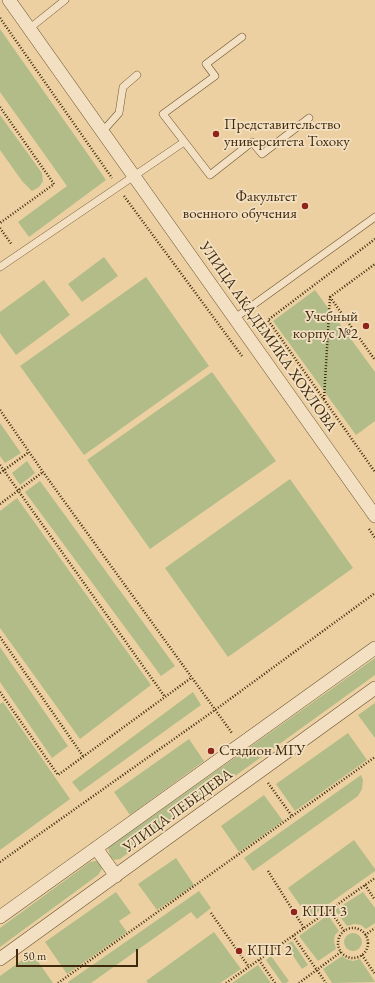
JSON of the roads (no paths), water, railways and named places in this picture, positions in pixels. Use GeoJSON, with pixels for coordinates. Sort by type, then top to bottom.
{"type":"FeatureCollection","features":[{"type":"Feature","properties":{"kind":"street","name":"УЛИЦА АКАДЕМИКА ХОХЛОВА"},"geometry":{"type":"LineString","coordinates":[[9,0],[235,318],[373,518]]}},
{"type":"Feature","properties":{"kind":"street","name":"УЛИЦА ЛЕБЕДЕВА"},"geometry":{"type":"LineString","coordinates":[[0,917],[375,648]]}},
{"type":"Feature","properties":{"kind":"street","name":"УЛИЦА ЛЕБЕДЕВА"},"geometry":{"type":"LineString","coordinates":[[0,959],[375,688]]}},
{"type":"Feature","properties":{"kind":"street"},"geometry":{"type":"LineString","coordinates":[[96,848],[116,876]]}},
{"type":"Feature","properties":{"kind":"lane"},"geometry":{"type":"LineString","coordinates":[[30,28],[65,0]]}},
{"type":"Feature","properties":{"kind":"lane"},"geometry":{"type":"LineString","coordinates":[[242,37],[206,64],[215,76],[163,114],[210,175],[252,142],[262,154],[309,118]]}},
{"type":"Feature","properties":{"kind":"lane"},"geometry":{"type":"LineString","coordinates":[[103,131],[119,113],[123,87],[137,75]]}},
{"type":"Feature","properties":{"kind":"lane"},"geometry":{"type":"LineString","coordinates":[[0,267],[184,142]]}},
{"type":"Feature","properties":{"kind":"lane"},"geometry":{"type":"LineString","coordinates":[[235,318],[375,218]]}},
{"type":"Feature","properties":{"kind":"place","name":"Представительство университета Тохоку"},"geometry":{"type":"Point","coordinates":[216,134]}},
{"type":"Feature","properties":{"kind":"place","name":"Факультет военного обучения"},"geometry":{"type":"Point","coordinates":[305,206]}},
{"type":"Feature","properties":{"kind":"place","name":"Учебный корпус №2"},"geometry":{"type":"Point","coordinates":[366,326]}},
{"type":"Feature","properties":{"kind":"place","name":"Стадион МГУ"},"geometry":{"type":"Point","coordinates":[211,751]}},
{"type":"Feature","properties":{"kind":"place","name":"КПП 3"},"geometry":{"type":"Point","coordinates":[294,912]}},
{"type":"Feature","properties":{"kind":"place","name":"КПП 2"},"geometry":{"type":"Point","coordinates":[239,951]}}]}
